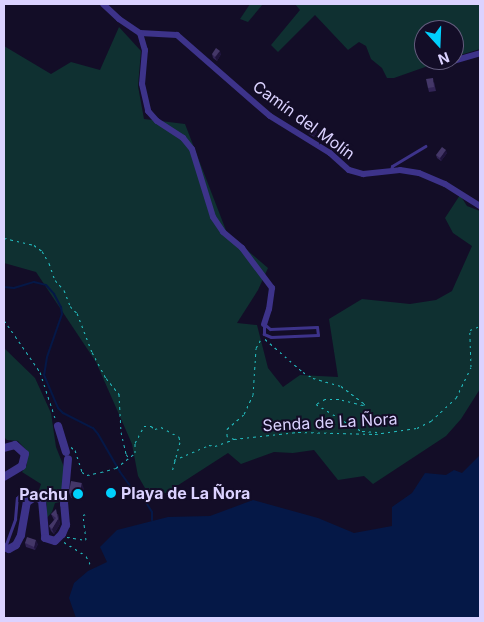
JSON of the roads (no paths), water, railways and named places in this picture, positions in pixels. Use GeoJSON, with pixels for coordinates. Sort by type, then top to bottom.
{"type":"FeatureCollection","features":[{"type":"Feature","properties":{"kind":"street"},"geometry":{"type":"LineString","coordinates":[[103,4],[119,19],[140,33],[144,50],[142,84],[148,110],[156,121],[183,138],[192,149],[214,217],[223,232],[242,248],[272,288],[269,309],[264,324]]}},
{"type":"Feature","properties":{"kind":"street","name":"Camín del Molín"},"geometry":{"type":"LineString","coordinates":[[140,33],[177,35],[270,116],[330,153],[349,170],[363,174],[400,170],[419,173],[445,184],[480,206]]}},
{"type":"Feature","properties":{"kind":"street"},"geometry":{"type":"LineString","coordinates":[[464,58],[480,53]]}},
{"type":"Feature","properties":{"kind":"street"},"geometry":{"type":"LineString","coordinates":[[4,548],[9,550],[16,545],[22,530],[27,502],[35,497],[42,500],[45,538],[50,541],[61,537],[66,525],[64,504],[67,456],[58,426]]}},
{"type":"Feature","properties":{"kind":"street"},"geometry":{"type":"LineString","coordinates":[[4,448],[16,445],[25,454],[22,466],[4,477]]}},
{"type":"Feature","properties":{"kind":"lane"},"geometry":{"type":"LineString","coordinates":[[390,171],[392,166],[425,146]]}},
{"type":"Feature","properties":{"kind":"lane"},"geometry":{"type":"LineString","coordinates":[[264,324],[270,329],[317,327],[318,335],[271,338],[264,334],[264,324]]}},
{"type":"Feature","properties":{"kind":"lane"},"geometry":{"type":"LineString","coordinates":[[4,548],[15,519],[17,498],[26,488]]}},
{"type":"Feature","properties":{"kind":"water"},"geometry":{"type":"Polygon","coordinates":[[[480,455],[480,618],[76,618],[69,598],[74,583],[88,571],[107,562],[100,547],[117,530],[168,517],[210,516],[253,500],[318,518],[354,533],[392,526],[392,507],[412,493],[425,473],[446,475],[454,470],[462,473],[480,455]]]}},
{"type":"Feature","properties":{"kind":"waterway"},"geometry":{"type":"LineString","coordinates":[[4,287],[14,288],[34,282],[46,285],[54,294],[61,307],[62,314],[47,357],[44,375],[58,408],[63,413],[93,428],[130,486],[142,496],[152,512],[152,520]]}},
{"type":"Feature","properties":{"kind":"place","name":"Playa de La Ñora"},"geometry":{"type":"Point","coordinates":[111,493]}},
{"type":"Feature","properties":{"kind":"place","name":"Pachu"},"geometry":{"type":"Point","coordinates":[78,494]}}]}
